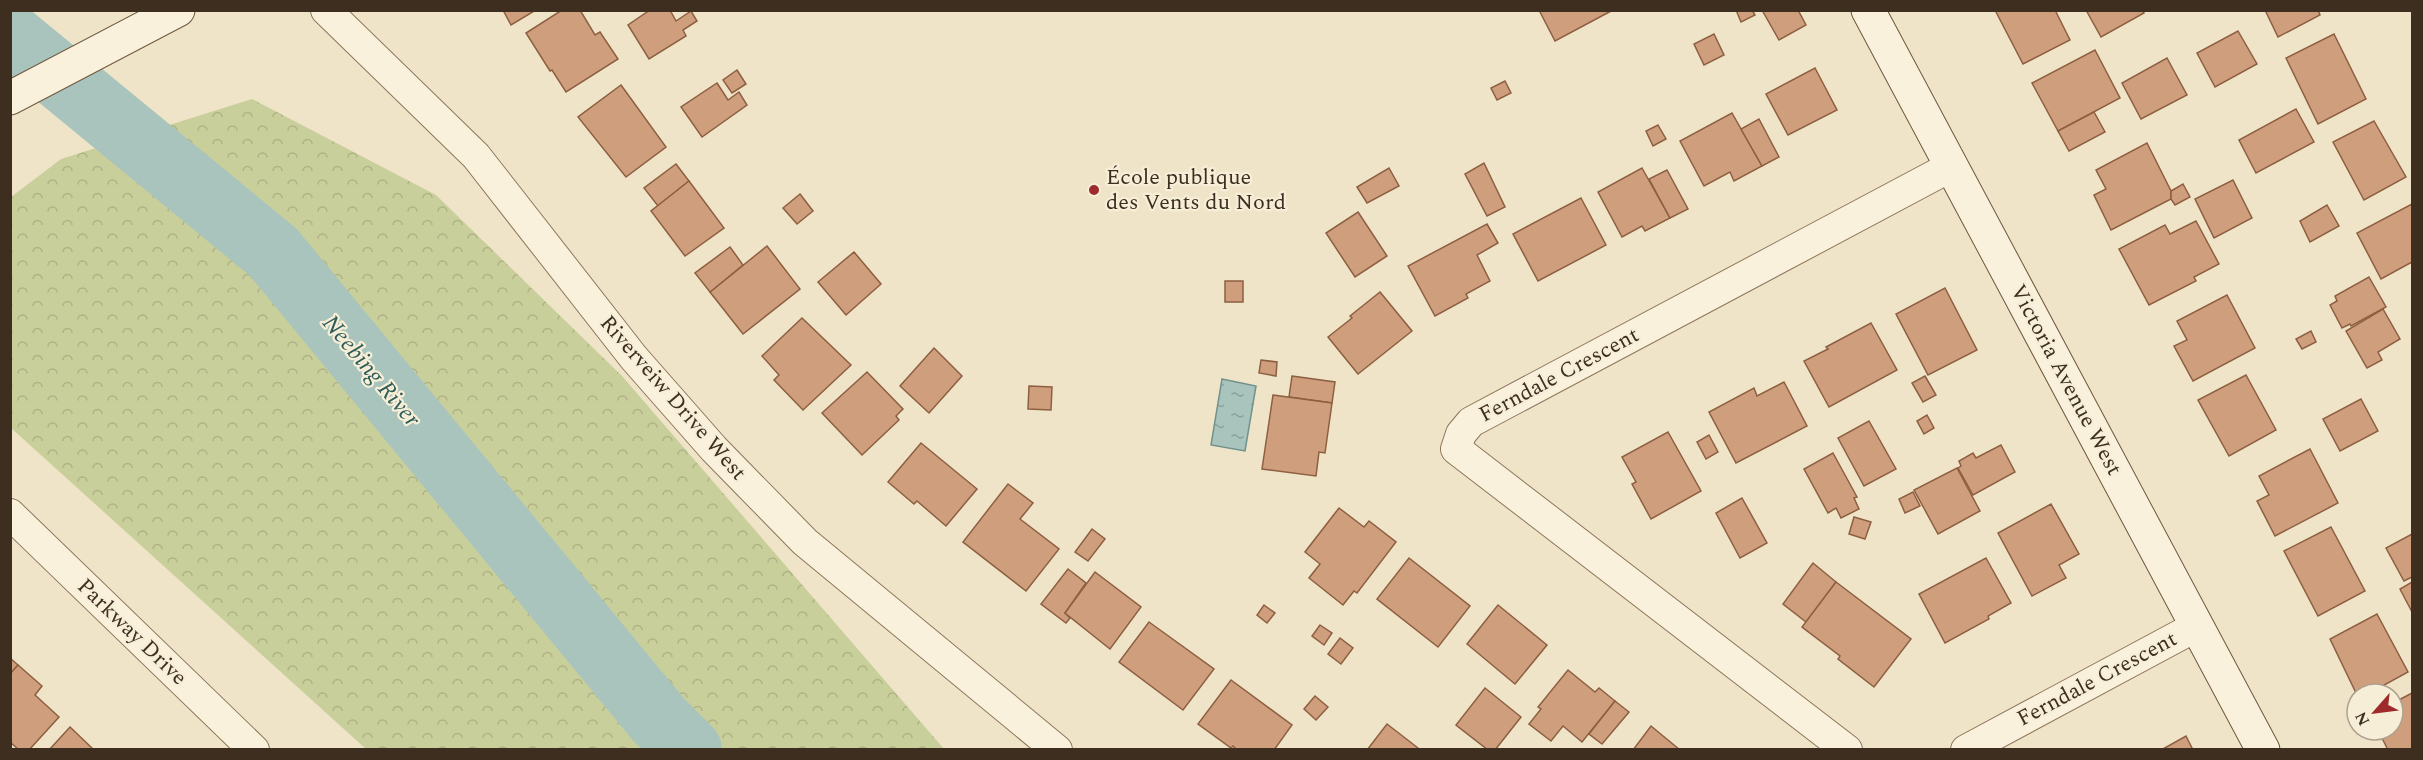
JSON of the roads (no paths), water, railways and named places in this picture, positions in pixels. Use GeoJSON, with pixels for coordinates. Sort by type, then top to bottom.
{"type":"FeatureCollection","features":[{"type":"Feature","properties":{"kind":"street"},"geometry":{"type":"LineString","coordinates":[[10,99],[178,10]]}},
{"type":"Feature","properties":{"kind":"street","name":"Riverveiw Drive West"},"geometry":{"type":"LineString","coordinates":[[326,10],[476,156],[634,358],[714,449],[797,534],[1057,750]]}},
{"type":"Feature","properties":{"kind":"street","name":"Victoria Avenue West"},"geometry":{"type":"LineString","coordinates":[[1868,10],[2263,750]]}},
{"type":"Feature","properties":{"kind":"street","name":"Ferndale Crescent"},"geometry":{"type":"LineString","coordinates":[[1847,750],[1456,448],[1461,434],[1471,422],[1952,166]]}},
{"type":"Feature","properties":{"kind":"street","name":"Parkway Drive"},"geometry":{"type":"LineString","coordinates":[[10,514],[254,750]]}},
{"type":"Feature","properties":{"kind":"street","name":"Ferndale Crescent"},"geometry":{"type":"LineString","coordinates":[[1966,750],[2197,626]]}},
{"type":"Feature","properties":{"kind":"water"},"geometry":{"type":"Polygon","coordinates":[[[1222,379],[1256,386],[1245,451],[1211,445],[1222,379]]]}},
{"type":"Feature","properties":{"kind":"waterway","name":"Neebing River"},"geometry":{"type":"LineString","coordinates":[[10,36],[273,252],[659,720],[689,750]]}},
{"type":"Feature","properties":{"kind":"place","name":"École publique des Vents du Nord"},"geometry":{"type":"Point","coordinates":[1094,190]}}]}
